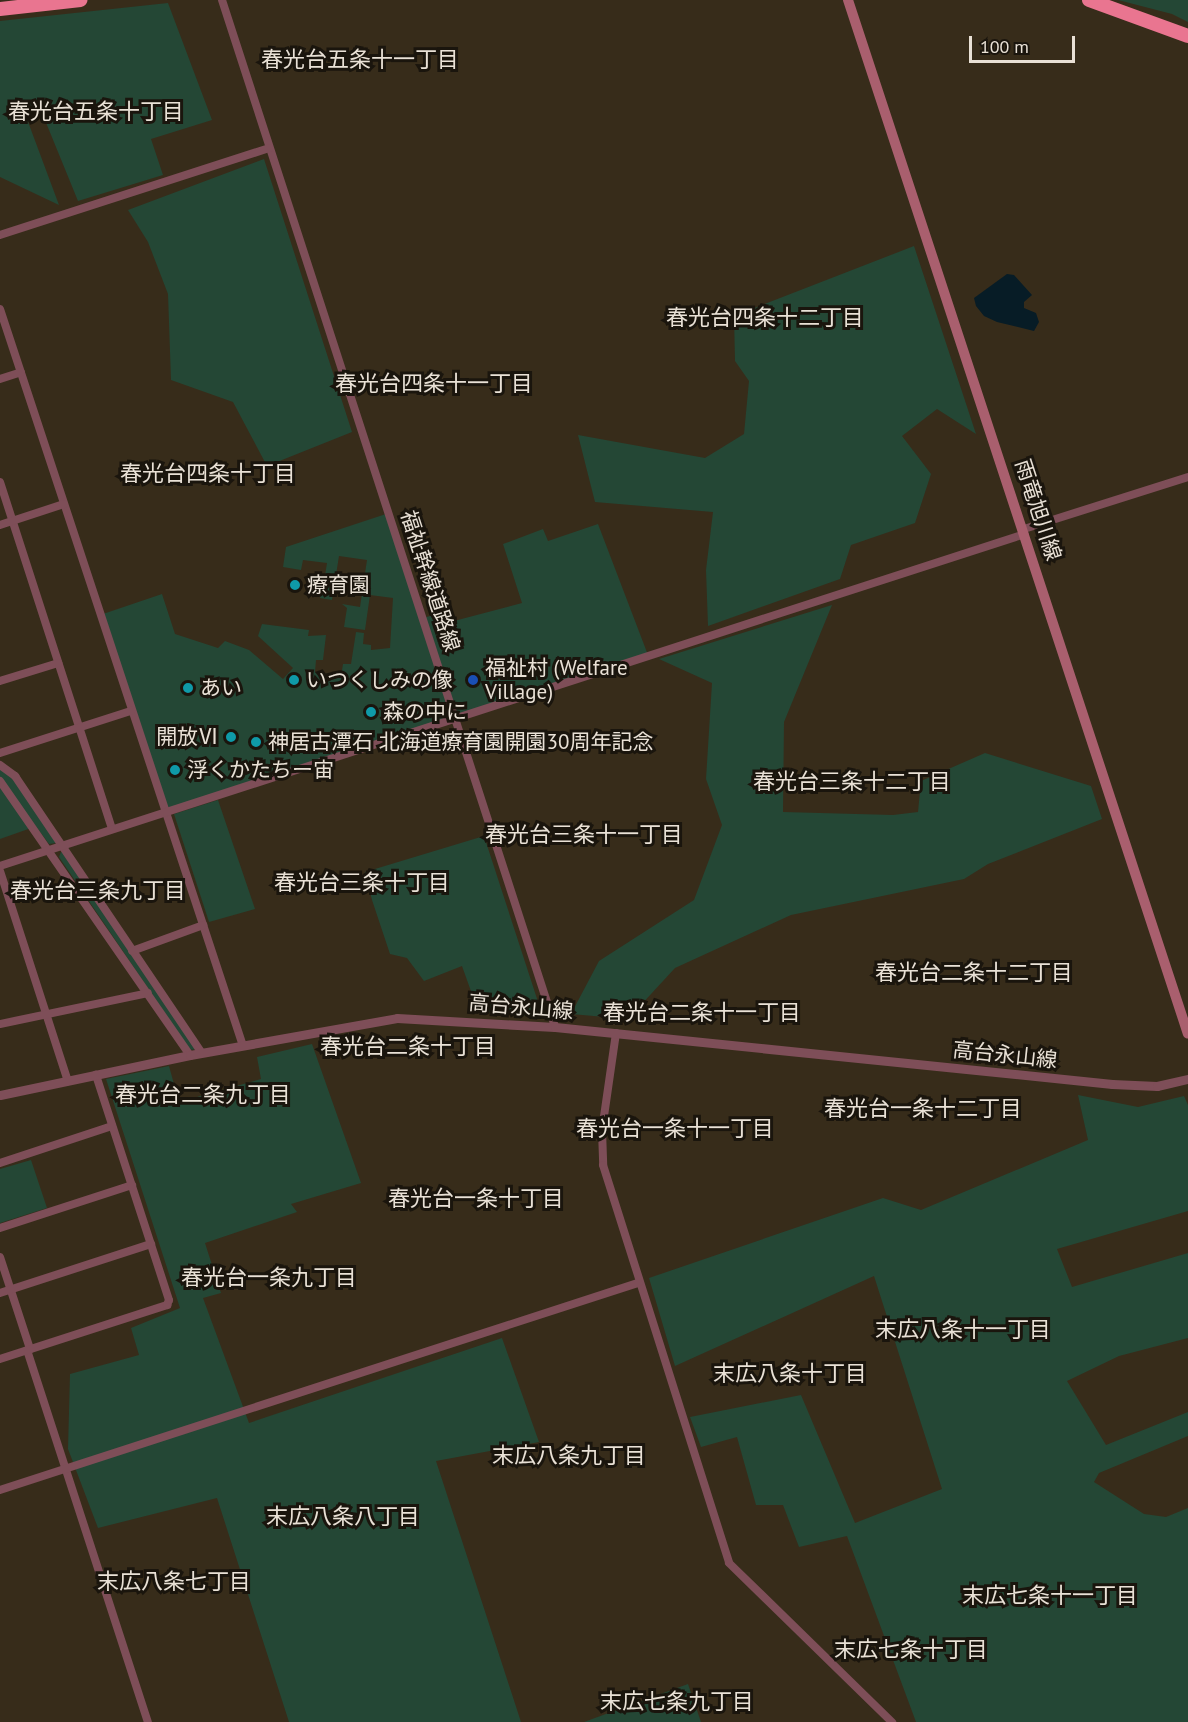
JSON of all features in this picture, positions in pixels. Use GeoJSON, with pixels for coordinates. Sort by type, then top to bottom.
{"type":"FeatureCollection","features":[{"type":"Feature","properties":{"kind":"highway"},"geometry":{"type":"LineString","coordinates":[[0,9],[80,0]]}},
{"type":"Feature","properties":{"kind":"highway"},"geometry":{"type":"LineString","coordinates":[[1089,0],[1188,36]]}},
{"type":"Feature","properties":{"kind":"main road","name":"雨竜旭川線"},"geometry":{"type":"LineString","coordinates":[[848,0],[1025,532],[1188,1034]]}},
{"type":"Feature","properties":{"kind":"street","name":"福祉幹線道路線"},"geometry":{"type":"LineString","coordinates":[[222,0],[555,1028]]}},
{"type":"Feature","properties":{"kind":"street"},"geometry":{"type":"LineString","coordinates":[[0,235],[269,148]]}},
{"type":"Feature","properties":{"kind":"street"},"geometry":{"type":"LineString","coordinates":[[0,309],[130,711],[243,1046]]}},
{"type":"Feature","properties":{"kind":"street"},"geometry":{"type":"LineString","coordinates":[[0,379],[21,372]]}},
{"type":"Feature","properties":{"kind":"street"},"geometry":{"type":"LineString","coordinates":[[0,866],[1188,477]]}},
{"type":"Feature","properties":{"kind":"street"},"geometry":{"type":"LineString","coordinates":[[0,482],[112,828]]}},
{"type":"Feature","properties":{"kind":"street"},"geometry":{"type":"LineString","coordinates":[[0,525],[64,504]]}},
{"type":"Feature","properties":{"kind":"street"},"geometry":{"type":"LineString","coordinates":[[1,679],[58,663]]}},
{"type":"Feature","properties":{"kind":"street"},"geometry":{"type":"LineString","coordinates":[[0,753],[130,711]]}},
{"type":"Feature","properties":{"kind":"street"},"geometry":{"type":"LineString","coordinates":[[0,765],[15,776],[202,1053]]}},
{"type":"Feature","properties":{"kind":"street"},"geometry":{"type":"LineString","coordinates":[[0,781],[190,1054]]}},
{"type":"Feature","properties":{"kind":"street"},"geometry":{"type":"LineString","coordinates":[[0,871],[68,1081]]}},
{"type":"Feature","properties":{"kind":"street"},"geometry":{"type":"LineString","coordinates":[[132,951],[203,925]]}},
{"type":"Feature","properties":{"kind":"street"},"geometry":{"type":"LineString","coordinates":[[0,1024],[148,993]]}},
{"type":"Feature","properties":{"kind":"street","name":"高台永山線"},"geometry":{"type":"LineString","coordinates":[[0,1095],[190,1054],[397,1018],[616,1033],[1112,1084],[1156,1086],[1188,1079]]}},
{"type":"Feature","properties":{"kind":"street"},"geometry":{"type":"LineString","coordinates":[[616,1033],[602,1130],[603,1166],[638,1283],[734,1571],[892,1722]]}},
{"type":"Feature","properties":{"kind":"street"},"geometry":{"type":"LineString","coordinates":[[0,1359],[167,1305],[169,1300],[96,1075]]}},
{"type":"Feature","properties":{"kind":"street"},"geometry":{"type":"LineString","coordinates":[[0,1163],[112,1126]]}},
{"type":"Feature","properties":{"kind":"street"},"geometry":{"type":"LineString","coordinates":[[0,1228],[132,1185]]}},
{"type":"Feature","properties":{"kind":"street"},"geometry":{"type":"LineString","coordinates":[[0,1293],[151,1244]]}},
{"type":"Feature","properties":{"kind":"street"},"geometry":{"type":"LineString","coordinates":[[0,1257],[65,1469],[148,1722]]}},
{"type":"Feature","properties":{"kind":"street"},"geometry":{"type":"LineString","coordinates":[[0,1490],[638,1283]]}},
{"type":"Feature","properties":{"kind":"green space"},"geometry":{"type":"Polygon","coordinates":[[[1118,0],[1188,0],[1188,22],[1172,14],[1118,0]]]}},
{"type":"Feature","properties":{"kind":"green space"},"geometry":{"type":"Polygon","coordinates":[[[168,3],[212,120],[151,139],[163,175],[78,201],[38,103],[24,111],[59,205],[0,177],[0,21],[168,3]]]}},
{"type":"Feature","properties":{"kind":"green space"},"geometry":{"type":"Polygon","coordinates":[[[264,159],[352,432],[267,466],[233,402],[171,380],[168,294],[148,242],[128,210],[264,159]]]}},
{"type":"Feature","properties":{"kind":"green space"},"geometry":{"type":"Polygon","coordinates":[[[914,246],[976,434],[937,409],[902,436],[931,474],[915,523],[851,545],[840,579],[708,626],[706,570],[713,512],[595,502],[578,435],[705,458],[744,434],[749,381],[735,361],[734,316],[914,246]]]}},
{"type":"Feature","properties":{"kind":"green space"},"geometry":{"type":"Polygon","coordinates":[[[389,513],[423,618],[448,611],[454,621],[522,603],[503,544],[543,529],[548,541],[598,524],[648,655],[164,812],[100,615],[162,594],[175,634],[218,648],[225,641],[249,650],[283,679],[293,668],[258,636],[262,624],[309,630],[308,636],[326,635],[323,660],[316,660],[315,672],[341,676],[343,664],[351,664],[356,632],[364,633],[363,644],[371,645],[371,650],[390,648],[393,598],[370,595],[365,630],[344,627],[347,608],[342,604],[360,607],[367,560],[339,556],[332,600],[320,598],[321,591],[313,590],[312,580],[324,582],[327,563],[303,560],[301,570],[283,567],[286,547],[389,513]]]}},
{"type":"Feature","properties":{"kind":"green space"},"geometry":{"type":"Polygon","coordinates":[[[832,605],[784,722],[783,812],[893,815],[918,812],[921,781],[985,753],[1091,786],[1102,819],[988,864],[964,879],[791,915],[675,968],[628,1019],[571,1014],[599,961],[694,900],[722,825],[706,779],[712,683],[659,659],[832,605]]]}},
{"type":"Feature","properties":{"kind":"green space"},"geometry":{"type":"Polygon","coordinates":[[[0,768],[13,778],[56,843],[49,844],[0,778],[0,768]]]}},
{"type":"Feature","properties":{"kind":"green space"},"geometry":{"type":"Polygon","coordinates":[[[0,781],[34,827],[0,839],[0,781]]]}},
{"type":"Feature","properties":{"kind":"green space"},"geometry":{"type":"Polygon","coordinates":[[[218,800],[255,909],[209,922],[174,814],[218,800]]]}},
{"type":"Feature","properties":{"kind":"green space"},"geometry":{"type":"Polygon","coordinates":[[[484,836],[542,1014],[539,1017],[478,1011],[462,966],[424,981],[407,958],[390,954],[372,900],[365,872],[484,836]]]}},
{"type":"Feature","properties":{"kind":"green space"},"geometry":{"type":"Polygon","coordinates":[[[61,852],[65,853],[197,1049],[190,1050],[59,857],[61,852]]]}},
{"type":"Feature","properties":{"kind":"green space"},"geometry":{"type":"Polygon","coordinates":[[[312,1044],[361,1183],[291,1204],[297,1212],[205,1243],[221,1293],[203,1298],[249,1423],[502,1338],[539,1442],[436,1461],[521,1722],[289,1722],[217,1498],[98,1528],[68,1449],[70,1374],[139,1355],[131,1328],[180,1308],[106,1079],[169,1066],[179,1102],[261,1079],[257,1057],[312,1044]]]}},
{"type":"Feature","properties":{"kind":"green space"},"geometry":{"type":"Polygon","coordinates":[[[1078,1095],[1138,1107],[1184,1096],[1188,1105],[1188,1211],[1057,1249],[1072,1287],[1188,1253],[1188,1338],[1119,1356],[1067,1381],[1106,1445],[1188,1412],[1188,1436],[1099,1473],[1094,1482],[1144,1514],[1166,1517],[1188,1508],[1188,1722],[916,1722],[847,1536],[799,1547],[783,1505],[756,1505],[737,1437],[701,1447],[690,1417],[801,1395],[855,1523],[942,1489],[874,1276],[675,1366],[649,1278],[883,1198],[921,1210],[1088,1140],[1078,1095]]]}},
{"type":"Feature","properties":{"kind":"green space"},"geometry":{"type":"Polygon","coordinates":[[[31,1160],[47,1208],[0,1223],[0,1169],[31,1160]]]}},
{"type":"Feature","properties":{"kind":"green space"},"geometry":{"type":"Polygon","coordinates":[[[688,1684],[701,1722],[584,1722],[688,1684]]]}},
{"type":"Feature","properties":{"kind":"water"},"geometry":{"type":"Polygon","coordinates":[[[1007,274],[1014,275],[1032,295],[1024,302],[1024,308],[1036,313],[1039,322],[1034,331],[997,322],[984,316],[976,306],[974,298],[1007,274]]]}},
{"type":"Feature","properties":{"kind":"place","name":"療育園"},"geometry":{"type":"Point","coordinates":[295,585]}},
{"type":"Feature","properties":{"kind":"place","name":"いつくしみの像"},"geometry":{"type":"Point","coordinates":[294,680]}},
{"type":"Feature","properties":{"kind":"place","name":"福祉村 (Welfare Village)"},"geometry":{"type":"Point","coordinates":[473,680]}},
{"type":"Feature","properties":{"kind":"place","name":"あい"},"geometry":{"type":"Point","coordinates":[188,688]}},
{"type":"Feature","properties":{"kind":"place","name":"森の中に"},"geometry":{"type":"Point","coordinates":[371,712]}},
{"type":"Feature","properties":{"kind":"place","name":"開放Ⅵ"},"geometry":{"type":"Point","coordinates":[231,737]}},
{"type":"Feature","properties":{"kind":"place","name":"神居古潭石 北海道療育園開園30周年記念"},"geometry":{"type":"Point","coordinates":[256,742]}},
{"type":"Feature","properties":{"kind":"place","name":"浮くかたちー宙"},"geometry":{"type":"Point","coordinates":[175,770]}},
{"type":"Feature","properties":{"kind":"district","name":"春光台五条十一丁目"},"geometry":{"type":"Point","coordinates":[360,60]}},
{"type":"Feature","properties":{"kind":"district","name":"春光台五条十丁目"},"geometry":{"type":"Point","coordinates":[96,112]}},
{"type":"Feature","properties":{"kind":"district","name":"春光台四条十二丁目"},"geometry":{"type":"Point","coordinates":[765,318]}},
{"type":"Feature","properties":{"kind":"district","name":"春光台四条十一丁目"},"geometry":{"type":"Point","coordinates":[434,384]}},
{"type":"Feature","properties":{"kind":"district","name":"春光台四条十丁目"},"geometry":{"type":"Point","coordinates":[208,474]}},
{"type":"Feature","properties":{"kind":"district","name":"春光台三条十二丁目"},"geometry":{"type":"Point","coordinates":[852,782]}},
{"type":"Feature","properties":{"kind":"district","name":"春光台三条十一丁目"},"geometry":{"type":"Point","coordinates":[584,835]}},
{"type":"Feature","properties":{"kind":"district","name":"春光台三条十丁目"},"geometry":{"type":"Point","coordinates":[362,883]}},
{"type":"Feature","properties":{"kind":"district","name":"春光台三条九丁目"},"geometry":{"type":"Point","coordinates":[98,891]}},
{"type":"Feature","properties":{"kind":"district","name":"春光台二条十二丁目"},"geometry":{"type":"Point","coordinates":[974,973]}},
{"type":"Feature","properties":{"kind":"district","name":"春光台二条十一丁目"},"geometry":{"type":"Point","coordinates":[702,1013]}},
{"type":"Feature","properties":{"kind":"district","name":"春光台二条十丁目"},"geometry":{"type":"Point","coordinates":[408,1047]}},
{"type":"Feature","properties":{"kind":"district","name":"春光台二条九丁目"},"geometry":{"type":"Point","coordinates":[203,1095]}},
{"type":"Feature","properties":{"kind":"district","name":"春光台一条十二丁目"},"geometry":{"type":"Point","coordinates":[923,1109]}},
{"type":"Feature","properties":{"kind":"district","name":"春光台一条十一丁目"},"geometry":{"type":"Point","coordinates":[675,1129]}},
{"type":"Feature","properties":{"kind":"district","name":"春光台一条十丁目"},"geometry":{"type":"Point","coordinates":[476,1199]}},
{"type":"Feature","properties":{"kind":"district","name":"春光台一条九丁目"},"geometry":{"type":"Point","coordinates":[269,1278]}},
{"type":"Feature","properties":{"kind":"district","name":"末広八条十一丁目"},"geometry":{"type":"Point","coordinates":[963,1330]}},
{"type":"Feature","properties":{"kind":"district","name":"末広八条十丁目"},"geometry":{"type":"Point","coordinates":[790,1374]}},
{"type":"Feature","properties":{"kind":"district","name":"末広八条九丁目"},"geometry":{"type":"Point","coordinates":[569,1456]}},
{"type":"Feature","properties":{"kind":"district","name":"末広八条八丁目"},"geometry":{"type":"Point","coordinates":[343,1517]}},
{"type":"Feature","properties":{"kind":"district","name":"末広八条七丁目"},"geometry":{"type":"Point","coordinates":[174,1582]}},
{"type":"Feature","properties":{"kind":"district","name":"末広七条十一丁目"},"geometry":{"type":"Point","coordinates":[1050,1596]}},
{"type":"Feature","properties":{"kind":"district","name":"末広七条十丁目"},"geometry":{"type":"Point","coordinates":[911,1650]}},
{"type":"Feature","properties":{"kind":"district","name":"末広七条九丁目"},"geometry":{"type":"Point","coordinates":[677,1702]}}]}
